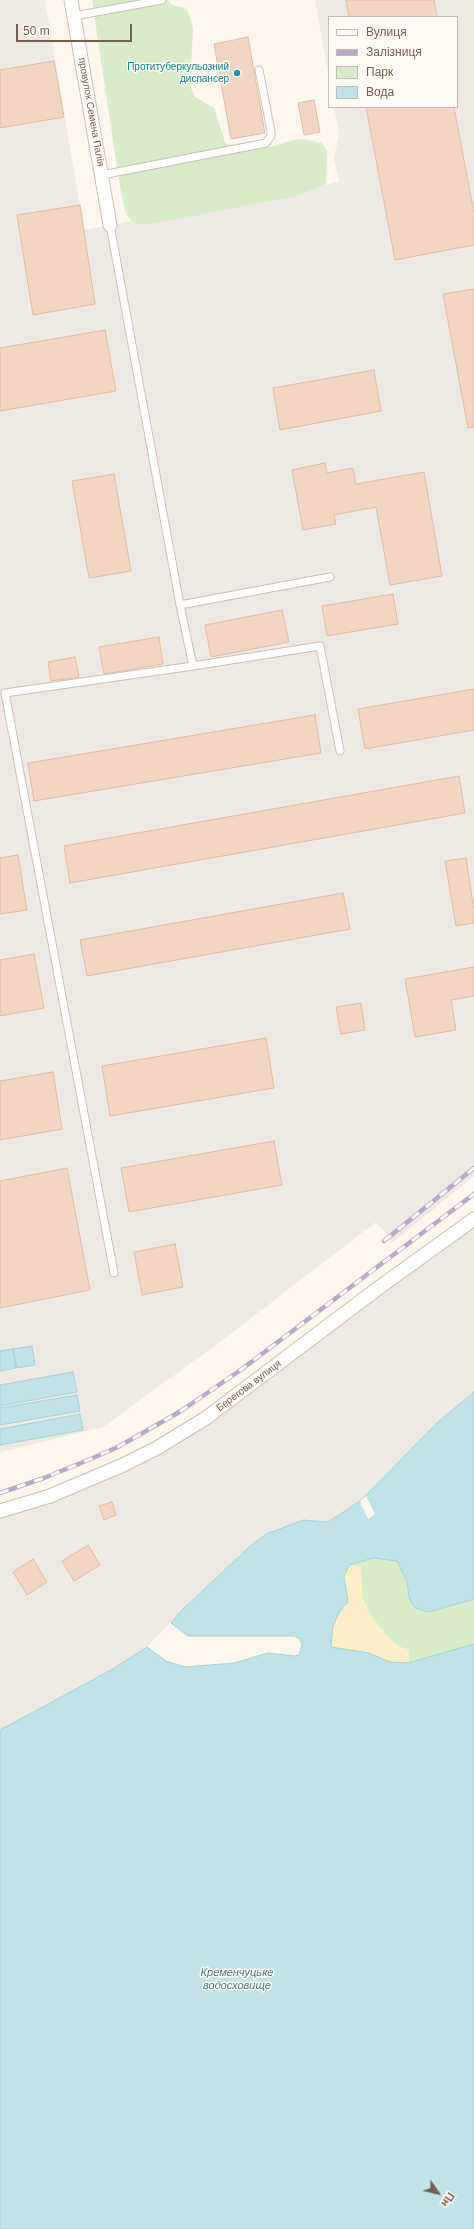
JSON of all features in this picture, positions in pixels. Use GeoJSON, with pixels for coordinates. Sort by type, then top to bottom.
{"type":"FeatureCollection","features":[{"type":"Feature","properties":{"kind":"street","name":"провулок Семена Палія"},"geometry":{"type":"LineString","coordinates":[[71,0],[110,224]]}},
{"type":"Feature","properties":{"kind":"street","name":"Берегова вулиця"},"geometry":{"type":"LineString","coordinates":[[0,1511],[50,1496],[123,1465],[157,1448],[206,1418],[377,1289],[474,1219]]}},
{"type":"Feature","properties":{"kind":"lane"},"geometry":{"type":"LineString","coordinates":[[74,16],[162,0]]}},
{"type":"Feature","properties":{"kind":"lane"},"geometry":{"type":"LineString","coordinates":[[102,175],[266,143],[271,136],[271,131],[260,70]]}},
{"type":"Feature","properties":{"kind":"lane"},"geometry":{"type":"LineString","coordinates":[[110,224],[180,605],[193,666]]}},
{"type":"Feature","properties":{"kind":"lane"},"geometry":{"type":"LineString","coordinates":[[180,605],[330,577]]}},
{"type":"Feature","properties":{"kind":"lane"},"geometry":{"type":"LineString","coordinates":[[114,1273],[5,693],[320,646],[340,751]]}},
{"type":"Feature","properties":{"kind":"shaded area"},"geometry":{"type":"Polygon","coordinates":[[[0,0],[45,0],[84,230],[339,182],[334,159],[339,135],[334,108],[458,108],[458,16],[328,16],[328,72],[315,0],[474,0],[474,1176],[393,1242],[376,1222],[216,1345],[103,1427],[0,1452],[0,0]]]}},
{"type":"Feature","properties":{"kind":"shaded area"},"geometry":{"type":"Polygon","coordinates":[[[474,1220],[474,1392],[438,1422],[360,1501],[328,1522],[303,1520],[266,1534],[248,1548],[196,1596],[147,1647],[111,1670],[0,1730],[0,1516],[157,1450],[474,1220]]]}},
{"type":"Feature","properties":{"kind":"green space"},"geometry":{"type":"Polygon","coordinates":[[[92,0],[168,0],[172,5],[187,9],[193,28],[190,86],[195,97],[214,108],[225,142],[232,149],[242,151],[271,147],[294,140],[303,139],[322,143],[327,151],[326,184],[296,196],[199,215],[146,224],[137,224],[132,221],[126,214],[120,187],[92,0]]]}},
{"type":"Feature","properties":{"kind":"green space"},"geometry":{"type":"Polygon","coordinates":[[[373,1558],[397,1561],[407,1582],[409,1598],[415,1608],[429,1612],[474,1599],[474,1644],[408,1663],[409,1650],[397,1646],[384,1633],[369,1612],[362,1597],[361,1567],[349,1565],[373,1558]]]}},
{"type":"Feature","properties":{"kind":"sand"},"geometry":{"type":"Polygon","coordinates":[[[349,1565],[361,1567],[362,1597],[369,1612],[384,1633],[397,1646],[409,1650],[408,1663],[397,1663],[396,1668],[331,1647],[333,1626],[340,1611],[348,1602],[343,1577],[349,1565]]]}},
{"type":"Feature","properties":{"kind":"water"},"geometry":{"type":"Polygon","coordinates":[[[32,1346],[35,1365],[17,1368],[13,1349],[32,1346]]]}},
{"type":"Feature","properties":{"kind":"water"},"geometry":{"type":"Polygon","coordinates":[[[13,1349],[16,1368],[0,1371],[0,1351],[13,1349]]]}},
{"type":"Feature","properties":{"kind":"water"},"geometry":{"type":"Polygon","coordinates":[[[73,1372],[77,1392],[0,1406],[0,1385],[73,1372]]]}},
{"type":"Feature","properties":{"kind":"water","name":"Кременчуцьке водосховище"},"geometry":{"type":"Polygon","coordinates":[[[474,1392],[474,1599],[429,1612],[415,1608],[409,1598],[407,1582],[397,1561],[373,1558],[349,1565],[344,1577],[348,1602],[340,1611],[333,1626],[331,1647],[369,1653],[390,1662],[408,1663],[474,1644],[474,2229],[0,2229],[0,1730],[111,1670],[147,1647],[166,1661],[185,1667],[234,1663],[268,1653],[294,1656],[299,1655],[302,1645],[300,1639],[294,1636],[188,1636],[171,1623],[182,1610],[248,1548],[266,1534],[303,1520],[328,1522],[360,1501],[438,1422],[474,1392]]]}},
{"type":"Feature","properties":{"kind":"water"},"geometry":{"type":"Polygon","coordinates":[[[77,1395],[80,1411],[0,1425],[0,1408],[77,1395]]]}},
{"type":"Feature","properties":{"kind":"water"},"geometry":{"type":"Polygon","coordinates":[[[80,1414],[83,1430],[0,1445],[0,1429],[80,1414]]]}},
{"type":"Feature","properties":{"kind":"pier"},"geometry":{"type":"Polygon","coordinates":[[[366,1496],[375,1514],[368,1519],[360,1501],[366,1496]]]}},
{"type":"Feature","properties":{"kind":"building"},"geometry":{"type":"Polygon","coordinates":[[[346,0],[434,0],[437,16],[349,16],[346,0]]]}},
{"type":"Feature","properties":{"kind":"building","name":"Протитуберкульозний диспансер"},"geometry":{"type":"Polygon","coordinates":[[[248,37],[265,133],[231,139],[214,44],[248,37]]]}},
{"type":"Feature","properties":{"kind":"building"},"geometry":{"type":"Polygon","coordinates":[[[54,61],[64,117],[0,128],[0,70],[54,61]]]}},
{"type":"Feature","properties":{"kind":"building"},"geometry":{"type":"Polygon","coordinates":[[[314,100],[320,132],[304,135],[298,103],[314,100]]]}},
{"type":"Feature","properties":{"kind":"building"},"geometry":{"type":"Polygon","coordinates":[[[366,108],[454,108],[474,213],[474,245],[395,260],[366,108]]]}},
{"type":"Feature","properties":{"kind":"building"},"geometry":{"type":"Polygon","coordinates":[[[80,205],[95,304],[33,315],[17,215],[80,205]]]}},
{"type":"Feature","properties":{"kind":"building"},"geometry":{"type":"Polygon","coordinates":[[[474,289],[474,427],[468,428],[443,294],[474,289]]]}},
{"type":"Feature","properties":{"kind":"building"},"geometry":{"type":"Polygon","coordinates":[[[105,330],[116,391],[0,411],[0,348],[105,330]]]}},
{"type":"Feature","properties":{"kind":"building"},"geometry":{"type":"Polygon","coordinates":[[[374,370],[381,411],[280,430],[273,388],[374,370]]]}},
{"type":"Feature","properties":{"kind":"building"},"geometry":{"type":"Polygon","coordinates":[[[325,463],[327,473],[353,468],[356,484],[424,472],[442,576],[390,585],[376,507],[334,515],[336,524],[303,530],[292,470],[325,463]]]}},
{"type":"Feature","properties":{"kind":"building"},"geometry":{"type":"Polygon","coordinates":[[[114,474],[131,571],[89,578],[72,481],[114,474]]]}},
{"type":"Feature","properties":{"kind":"building"},"geometry":{"type":"Polygon","coordinates":[[[393,594],[398,624],[327,636],[322,606],[393,594]]]}},
{"type":"Feature","properties":{"kind":"building"},"geometry":{"type":"Polygon","coordinates":[[[282,610],[289,642],[211,657],[205,625],[282,610]]]}},
{"type":"Feature","properties":{"kind":"building"},"geometry":{"type":"Polygon","coordinates":[[[159,637],[163,664],[104,674],[99,647],[159,637]]]}},
{"type":"Feature","properties":{"kind":"building"},"geometry":{"type":"Polygon","coordinates":[[[75,657],[79,677],[51,681],[48,662],[75,657]]]}},
{"type":"Feature","properties":{"kind":"building"},"geometry":{"type":"Polygon","coordinates":[[[474,689],[474,730],[365,749],[358,709],[474,689]]]}},
{"type":"Feature","properties":{"kind":"building"},"geometry":{"type":"Polygon","coordinates":[[[315,715],[321,753],[34,801],[28,763],[315,715]]]}},
{"type":"Feature","properties":{"kind":"building"},"geometry":{"type":"Polygon","coordinates":[[[459,776],[465,813],[70,883],[64,846],[459,776]]]}},
{"type":"Feature","properties":{"kind":"building"},"geometry":{"type":"Polygon","coordinates":[[[18,855],[27,910],[0,914],[0,858],[18,855]]]}},
{"type":"Feature","properties":{"kind":"building"},"geometry":{"type":"Polygon","coordinates":[[[466,858],[474,910],[474,923],[456,926],[445,861],[466,858]]]}},
{"type":"Feature","properties":{"kind":"building"},"geometry":{"type":"Polygon","coordinates":[[[343,893],[350,929],[87,976],[80,940],[343,893]]]}},
{"type":"Feature","properties":{"kind":"building"},"geometry":{"type":"Polygon","coordinates":[[[34,954],[44,1008],[0,1016],[0,960],[34,954]]]}},
{"type":"Feature","properties":{"kind":"building"},"geometry":{"type":"Polygon","coordinates":[[[474,967],[474,996],[451,1000],[456,1030],[415,1037],[405,979],[474,967]]]}},
{"type":"Feature","properties":{"kind":"building"},"geometry":{"type":"Polygon","coordinates":[[[361,1003],[365,1030],[341,1034],[336,1007],[361,1003]]]}},
{"type":"Feature","properties":{"kind":"building"},"geometry":{"type":"Polygon","coordinates":[[[266,1038],[274,1088],[110,1116],[102,1066],[266,1038]]]}},
{"type":"Feature","properties":{"kind":"building"},"geometry":{"type":"Polygon","coordinates":[[[53,1072],[62,1129],[0,1140],[0,1081],[53,1072]]]}},
{"type":"Feature","properties":{"kind":"building"},"geometry":{"type":"Polygon","coordinates":[[[274,1141],[282,1185],[129,1212],[121,1168],[274,1141]]]}},
{"type":"Feature","properties":{"kind":"building"},"geometry":{"type":"Polygon","coordinates":[[[67,1168],[90,1290],[0,1308],[0,1181],[67,1168]]]}},
{"type":"Feature","properties":{"kind":"building"},"geometry":{"type":"Polygon","coordinates":[[[175,1244],[183,1287],[142,1295],[134,1252],[175,1244]]]}},
{"type":"Feature","properties":{"kind":"building"},"geometry":{"type":"Polygon","coordinates":[[[112,1502],[116,1515],[104,1520],[99,1506],[112,1502]]]}},
{"type":"Feature","properties":{"kind":"building"},"geometry":{"type":"Polygon","coordinates":[[[88,1545],[100,1565],[74,1581],[62,1561],[88,1545]]]}},
{"type":"Feature","properties":{"kind":"building"},"geometry":{"type":"Polygon","coordinates":[[[33,1559],[47,1582],[27,1595],[13,1572],[33,1559]]]}},
{"type":"Feature","properties":{"kind":"railway"},"geometry":{"type":"LineString","coordinates":[[384,1241],[474,1168]]}},
{"type":"Feature","properties":{"kind":"railway"},"geometry":{"type":"LineString","coordinates":[[0,1493],[44,1478],[118,1447],[181,1411],[242,1369],[474,1194]]}},
{"type":"Feature","properties":{"kind":"place","name":"Протитуберкульозний диспансер"},"geometry":{"type":"Point","coordinates":[237,73]}}]}
